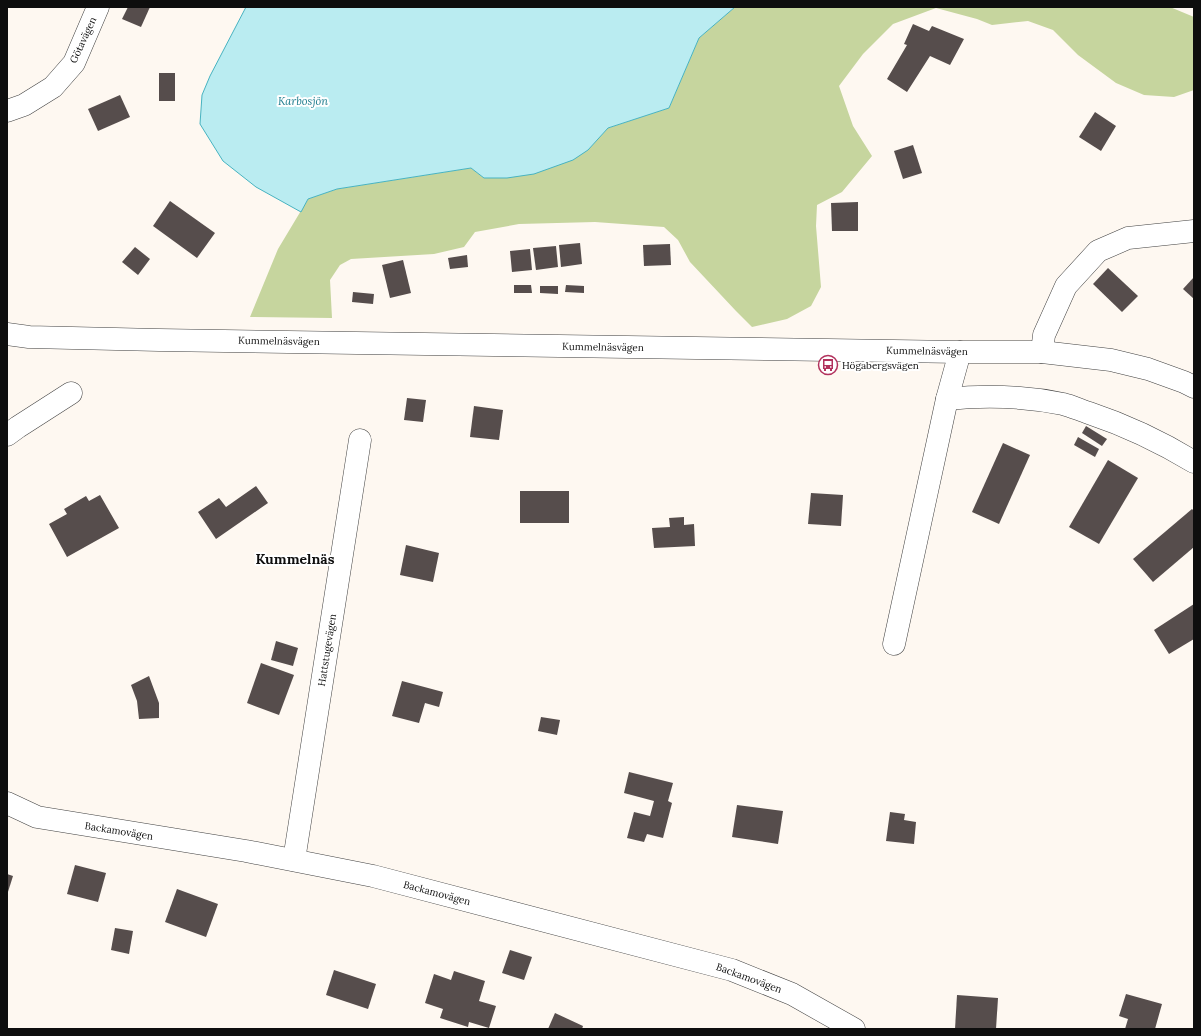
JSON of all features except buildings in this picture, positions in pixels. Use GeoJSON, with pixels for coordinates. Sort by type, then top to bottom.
{"type":"FeatureCollection","features":[{"type":"Feature","properties":{"kind":"street","name":"Götavägen"},"geometry":{"type":"LineString","coordinates":[[7,111],[24,105],[53,87],[74,63],[98,7]]}},
{"type":"Feature","properties":{"kind":"street"},"geometry":{"type":"LineString","coordinates":[[1042,352],[1044,335],[1066,286],[1098,251],[1128,238],[1194,231]]}},
{"type":"Feature","properties":{"kind":"street","name":"Kummelnäsvägen"},"geometry":{"type":"LineString","coordinates":[[7,334],[29,337],[159,340],[1042,352],[1110,360],[1148,369],[1194,387]]}},
{"type":"Feature","properties":{"kind":"street"},"geometry":{"type":"LineString","coordinates":[[894,644],[947,399],[960,352]]}},
{"type":"Feature","properties":{"kind":"street"},"geometry":{"type":"LineString","coordinates":[[7,435],[71,393]]}},
{"type":"Feature","properties":{"kind":"street"},"geometry":{"type":"LineString","coordinates":[[947,399],[976,396],[1020,397],[1064,404],[1108,419],[1194,462]]}},
{"type":"Feature","properties":{"kind":"street","name":"Hattstugevägen"},"geometry":{"type":"LineString","coordinates":[[294,860],[360,440]]}},
{"type":"Feature","properties":{"kind":"street","name":"Backamovägen"},"geometry":{"type":"LineString","coordinates":[[7,803],[37,817],[294,860],[373,876],[732,970],[792,994],[854,1029]]}},
{"type":"Feature","properties":{"kind":"green space"},"geometry":{"type":"Polygon","coordinates":[[[735,7],[1170,7],[1194,17],[1194,90],[1174,97],[1144,95],[1116,83],[1078,55],[1053,30],[1028,21],[992,25],[977,19],[936,8],[893,24],[863,54],[839,86],[853,126],[872,156],[842,192],[817,205],[816,226],[821,287],[811,306],[787,319],[752,327],[690,262],[678,240],[664,227],[595,222],[519,224],[475,232],[464,247],[434,254],[351,259],[340,265],[330,280],[332,318],[250,317],[278,249],[308,199],[337,189],[471,168],[484,178],[588,150],[608,128],[669,108],[699,38],[735,7]]]}},
{"type":"Feature","properties":{"kind":"water","name":"Karbosjön"},"geometry":{"type":"Polygon","coordinates":[[[246,7],[735,7],[699,38],[669,108],[608,128],[588,150],[573,160],[534,174],[507,178],[484,178],[471,168],[337,189],[308,199],[301,212],[256,187],[223,161],[200,124],[202,95],[210,76],[246,7]]]}},
{"type":"Feature","properties":{"kind":"place","name":"Högabergsvägen"},"geometry":{"type":"Point","coordinates":[828,365]}},
{"type":"Feature","properties":{"kind":"district","name":"Kummelnäs"},"geometry":{"type":"Point","coordinates":[295,559]}}]}
